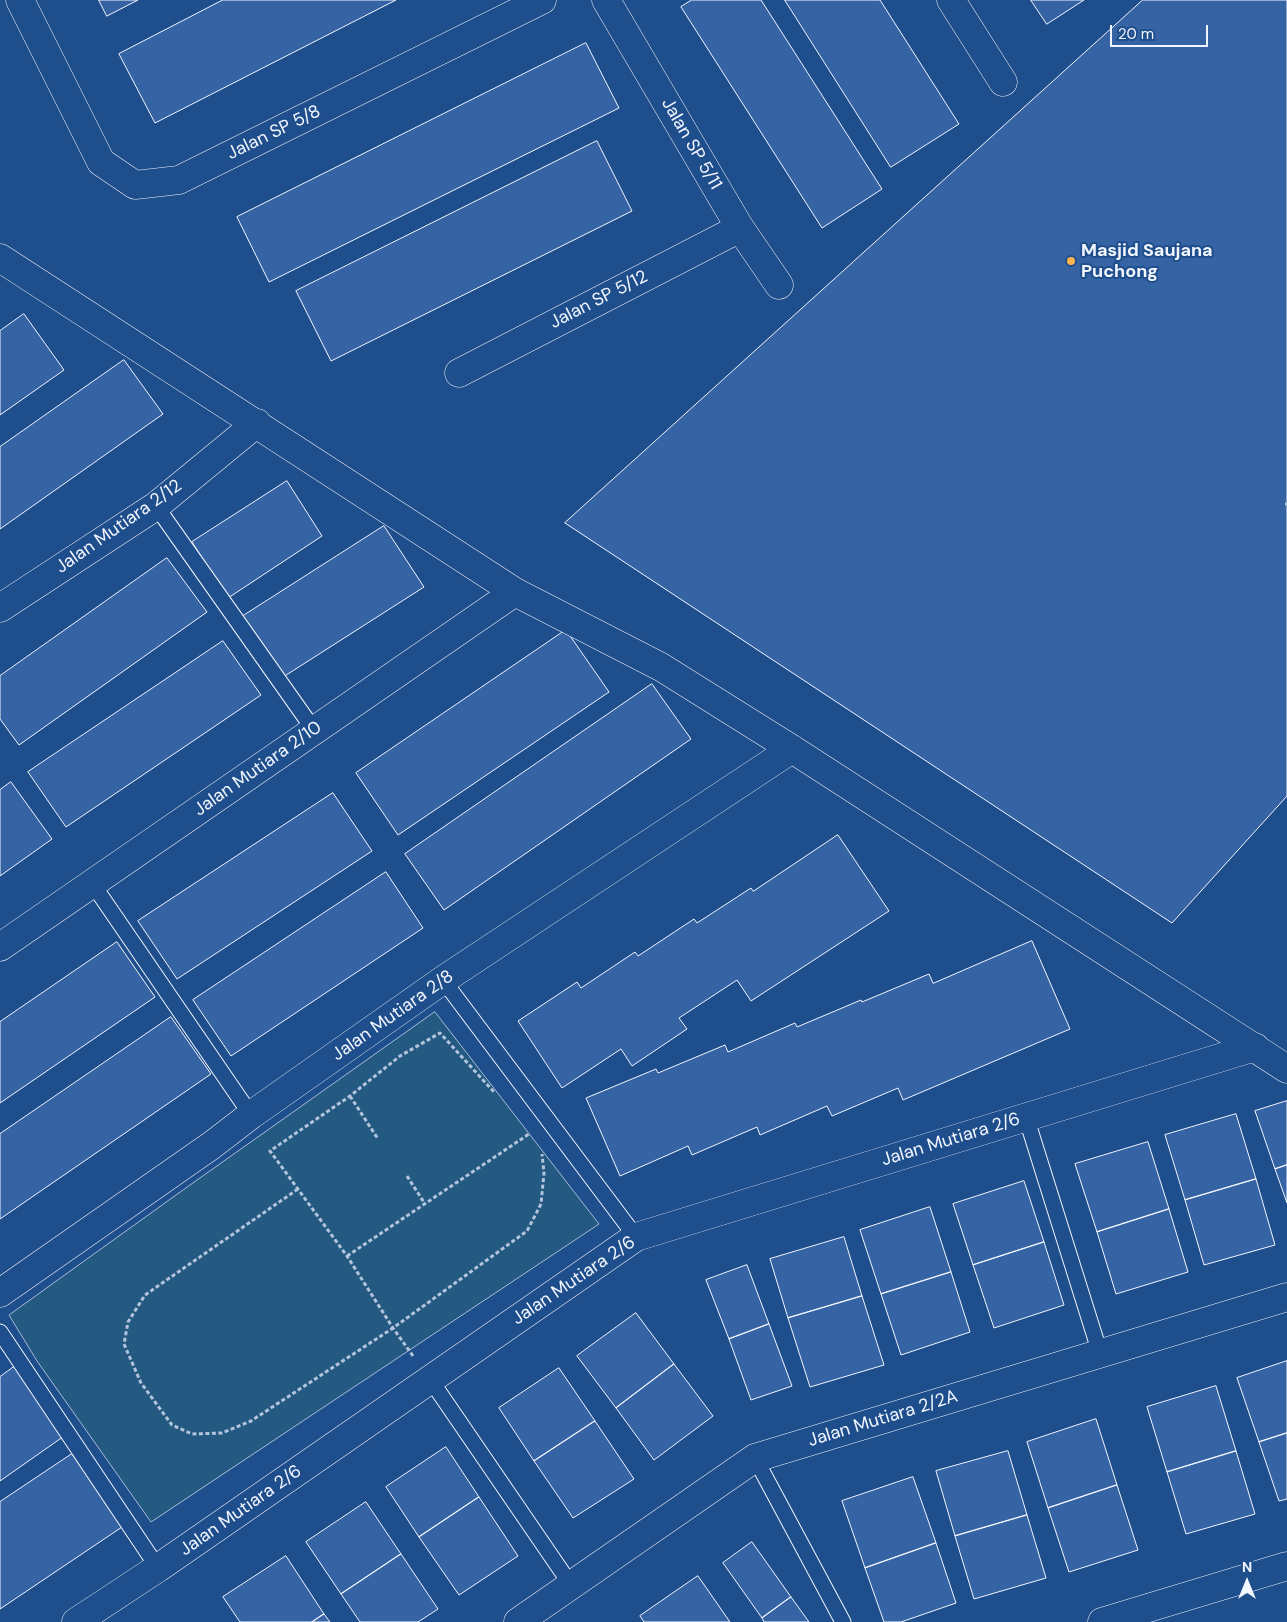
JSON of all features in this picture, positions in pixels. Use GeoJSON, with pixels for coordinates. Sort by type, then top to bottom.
{"type":"FeatureCollection","features":[{"type":"Feature","properties":{"kind":"street","name":"Jalan SP 5/8"},"geometry":{"type":"LineString","coordinates":[[20,0],[101,162],[135,185],[179,180],[542,0]]}},
{"type":"Feature","properties":{"kind":"street","name":"Jalan SP 5/11"},"geometry":{"type":"LineString","coordinates":[[606,0],[740,228],[780,285]]}},
{"type":"Feature","properties":{"kind":"street"},"geometry":{"type":"LineString","coordinates":[[951,0],[1003,82]]}},
{"type":"Feature","properties":{"kind":"street","name":"Jalan SP 5/12"},"geometry":{"type":"LineString","coordinates":[[458,373],[740,228]]}},
{"type":"Feature","properties":{"kind":"street"},"geometry":{"type":"LineString","coordinates":[[0,258],[516,592],[661,667],[792,749],[1287,1069]]}},
{"type":"Feature","properties":{"kind":"street","name":"Jalan Mutiara 2/12"},"geometry":{"type":"LineString","coordinates":[[0,608],[156,506],[257,423]]}},
{"type":"Feature","properties":{"kind":"street","name":"Jalan Mutiara 2/10"},"geometry":{"type":"LineString","coordinates":[[0,947],[516,592]]}},
{"type":"Feature","properties":{"kind":"street","name":"Jalan Mutiara 2/8"},"geometry":{"type":"LineString","coordinates":[[0,1292],[212,1145],[251,1115],[443,980],[792,749]]}},
{"type":"Feature","properties":{"kind":"street","name":"Jalan Mutiara 2/6"},"geometry":{"type":"LineString","coordinates":[[76,1622],[158,1568],[636,1237],[1255,1047]]}},
{"type":"Feature","properties":{"kind":"street","name":"Jalan Mutiara 2/2A"},"geometry":{"type":"LineString","coordinates":[[518,1622],[755,1458],[1287,1297]]}},
{"type":"Feature","properties":{"kind":"street"},"geometry":{"type":"LineString","coordinates":[[1102,1622],[1287,1566]]}},
{"type":"Feature","properties":{"kind":"lane"},"geometry":{"type":"LineString","coordinates":[[156,506],[314,730]]}},
{"type":"Feature","properties":{"kind":"lane"},"geometry":{"type":"LineString","coordinates":[[92,883],[251,1115]]}},
{"type":"Feature","properties":{"kind":"lane"},"geometry":{"type":"LineString","coordinates":[[443,980],[636,1237]]}},
{"type":"Feature","properties":{"kind":"lane"},"geometry":{"type":"LineString","coordinates":[[1026,1117],[1100,1353]]}},
{"type":"Feature","properties":{"kind":"lane"},"geometry":{"type":"LineString","coordinates":[[0,1332],[158,1568]]}},
{"type":"Feature","properties":{"kind":"lane"},"geometry":{"type":"LineString","coordinates":[[430,1379],[571,1585]]}},
{"type":"Feature","properties":{"kind":"lane"},"geometry":{"type":"LineString","coordinates":[[755,1458],[842,1622]]}},
{"type":"Feature","properties":{"kind":"path"},"geometry":{"type":"LineString","coordinates":[[430,1379],[393,1328],[347,1256],[270,1151],[350,1096],[400,1056],[440,1033],[498,1097]]}},
{"type":"Feature","properties":{"kind":"path"},"geometry":{"type":"LineString","coordinates":[[350,1096],[378,1139]]}},
{"type":"Feature","properties":{"kind":"path"},"geometry":{"type":"LineString","coordinates":[[347,1256],[531,1132],[534,1140]]}},
{"type":"Feature","properties":{"kind":"path"},"geometry":{"type":"LineString","coordinates":[[298,1188],[145,1295],[128,1322],[124,1344],[142,1383],[172,1425],[192,1434],[222,1433],[252,1421],[393,1328],[527,1230],[542,1204],[544,1173],[542,1154],[538,1147]]}},
{"type":"Feature","properties":{"kind":"path"},"geometry":{"type":"LineString","coordinates":[[406,1176],[425,1204]]}},
{"type":"Feature","properties":{"kind":"shaded area"},"geometry":{"type":"Polygon","coordinates":[[[435,1012],[599,1224],[151,1522],[37,1361],[9,1315],[435,1012]]]}},
{"type":"Feature","properties":{"kind":"building"},"geometry":{"type":"Polygon","coordinates":[[[99,0],[138,0],[107,16],[99,0]]]}},
{"type":"Feature","properties":{"kind":"building"},"geometry":{"type":"Polygon","coordinates":[[[223,0],[396,0],[155,123],[119,54],[223,0]]]}},
{"type":"Feature","properties":{"kind":"building"},"geometry":{"type":"Polygon","coordinates":[[[692,0],[761,0],[882,189],[822,228],[681,7],[692,0]]]}},
{"type":"Feature","properties":{"kind":"building"},"geometry":{"type":"Polygon","coordinates":[[[785,0],[880,0],[959,124],[891,167],[785,0]]]}},
{"type":"Feature","properties":{"kind":"building"},"geometry":{"type":"Polygon","coordinates":[[[1031,0],[1084,0],[1047,24],[1031,0]]]}},
{"type":"Feature","properties":{"kind":"building","name":"Masjid Saujana Puchong"},"geometry":{"type":"Polygon","coordinates":[[[1143,0],[1287,0],[1287,796],[1172,923],[565,523],[1143,0]]]}},
{"type":"Feature","properties":{"kind":"building"},"geometry":{"type":"Polygon","coordinates":[[[586,43],[619,108],[269,282],[237,217],[586,43]]]}},
{"type":"Feature","properties":{"kind":"building"},"geometry":{"type":"Polygon","coordinates":[[[597,141],[632,211],[331,361],[296,291],[597,141]]]}},
{"type":"Feature","properties":{"kind":"building"},"geometry":{"type":"Polygon","coordinates":[[[24,314],[64,370],[0,415],[0,331],[24,314]]]}},
{"type":"Feature","properties":{"kind":"building"},"geometry":{"type":"Polygon","coordinates":[[[124,360],[163,414],[0,529],[0,447],[124,360]]]}},
{"type":"Feature","properties":{"kind":"building"},"geometry":{"type":"Polygon","coordinates":[[[287,481],[322,536],[228,598],[192,542],[287,481]]]}},
{"type":"Feature","properties":{"kind":"building"},"geometry":{"type":"Polygon","coordinates":[[[384,526],[424,587],[280,679],[240,618],[384,526]]]}},
{"type":"Feature","properties":{"kind":"building"},"geometry":{"type":"Polygon","coordinates":[[[167,558],[207,612],[19,745],[0,719],[0,676],[167,558]]]}},
{"type":"Feature","properties":{"kind":"building"},"geometry":{"type":"Polygon","coordinates":[[[566,630],[609,692],[398,835],[356,773],[566,630]]]}},
{"type":"Feature","properties":{"kind":"building"},"geometry":{"type":"Polygon","coordinates":[[[223,641],[261,695],[66,827],[28,772],[223,641]]]}},
{"type":"Feature","properties":{"kind":"building"},"geometry":{"type":"Polygon","coordinates":[[[652,684],[691,739],[444,910],[405,854],[652,684]]]}},
{"type":"Feature","properties":{"kind":"building"},"geometry":{"type":"Polygon","coordinates":[[[11,782],[52,839],[0,876],[0,790],[11,782]]]}},
{"type":"Feature","properties":{"kind":"building"},"geometry":{"type":"Polygon","coordinates":[[[333,793],[372,851],[177,979],[138,921],[333,793]]]}},
{"type":"Feature","properties":{"kind":"building"},"geometry":{"type":"Polygon","coordinates":[[[838,835],[889,911],[751,1001],[737,980],[679,1018],[687,1029],[632,1066],[621,1049],[562,1088],[518,1021],[577,982],[581,988],[635,952],[638,956],[694,919],[697,923],[751,888],[753,891],[838,835]]]}},
{"type":"Feature","properties":{"kind":"building"},"geometry":{"type":"Polygon","coordinates":[[[386,872],[423,928],[231,1056],[193,1000],[386,872]]]}},
{"type":"Feature","properties":{"kind":"building"},"geometry":{"type":"Polygon","coordinates":[[[1032,941],[1070,1029],[903,1100],[898,1088],[832,1116],[827,1106],[760,1135],[757,1127],[692,1155],[688,1146],[620,1176],[586,1098],[656,1069],[658,1073],[725,1045],[728,1052],[795,1023],[797,1027],[929,974],[933,983],[1032,941]]]}},
{"type":"Feature","properties":{"kind":"building"},"geometry":{"type":"Polygon","coordinates":[[[117,942],[155,997],[0,1103],[0,1022],[117,942]]]}},
{"type":"Feature","properties":{"kind":"building"},"geometry":{"type":"Polygon","coordinates":[[[171,1017],[211,1074],[0,1219],[0,1134],[171,1017]]]}},
{"type":"Feature","properties":{"kind":"building"},"geometry":{"type":"Polygon","coordinates":[[[1287,1101],[1287,1165],[1275,1169],[1255,1111],[1287,1101]]]}},
{"type":"Feature","properties":{"kind":"building"},"geometry":{"type":"Polygon","coordinates":[[[1236,1114],[1256,1179],[1185,1200],[1165,1135],[1236,1114]]]}},
{"type":"Feature","properties":{"kind":"building"},"geometry":{"type":"Polygon","coordinates":[[[1148,1142],[1169,1209],[1097,1232],[1075,1164],[1148,1142]]]}},
{"type":"Feature","properties":{"kind":"building"},"geometry":{"type":"Polygon","coordinates":[[[1287,1165],[1287,1203],[1275,1169],[1287,1165]]]}},
{"type":"Feature","properties":{"kind":"building"},"geometry":{"type":"Polygon","coordinates":[[[1256,1179],[1275,1245],[1204,1265],[1185,1200],[1256,1179]]]}},
{"type":"Feature","properties":{"kind":"building"},"geometry":{"type":"Polygon","coordinates":[[[1024,1181],[1044,1242],[973,1265],[953,1204],[1024,1181]]]}},
{"type":"Feature","properties":{"kind":"building"},"geometry":{"type":"Polygon","coordinates":[[[930,1207],[951,1272],[881,1294],[860,1230],[930,1207]]]}},
{"type":"Feature","properties":{"kind":"building"},"geometry":{"type":"Polygon","coordinates":[[[1169,1209],[1188,1272],[1116,1294],[1097,1232],[1169,1209]]]}},
{"type":"Feature","properties":{"kind":"building"},"geometry":{"type":"Polygon","coordinates":[[[844,1237],[862,1296],[788,1318],[770,1259],[844,1237]]]}},
{"type":"Feature","properties":{"kind":"building"},"geometry":{"type":"Polygon","coordinates":[[[1044,1242],[1064,1305],[994,1328],[973,1265],[1044,1242]]]}},
{"type":"Feature","properties":{"kind":"building"},"geometry":{"type":"Polygon","coordinates":[[[747,1265],[769,1324],[729,1339],[706,1280],[747,1265]]]}},
{"type":"Feature","properties":{"kind":"building"},"geometry":{"type":"Polygon","coordinates":[[[951,1272],[970,1332],[901,1355],[881,1294],[951,1272]]]}},
{"type":"Feature","properties":{"kind":"building"},"geometry":{"type":"Polygon","coordinates":[[[862,1296],[884,1365],[810,1387],[788,1318],[862,1296]]]}},
{"type":"Feature","properties":{"kind":"building"},"geometry":{"type":"Polygon","coordinates":[[[636,1313],[674,1364],[616,1408],[577,1356],[636,1313]]]}},
{"type":"Feature","properties":{"kind":"building"},"geometry":{"type":"Polygon","coordinates":[[[769,1324],[792,1386],[751,1400],[729,1339],[769,1324]]]}},
{"type":"Feature","properties":{"kind":"building"},"geometry":{"type":"Polygon","coordinates":[[[1287,1361],[1287,1433],[1259,1442],[1237,1378],[1287,1361]]]}},
{"type":"Feature","properties":{"kind":"building"},"geometry":{"type":"Polygon","coordinates":[[[18,1364],[67,1434],[0,1481],[0,1377],[18,1364]]]}},
{"type":"Feature","properties":{"kind":"building"},"geometry":{"type":"Polygon","coordinates":[[[674,1364],[713,1416],[654,1460],[616,1408],[674,1364]]]}},
{"type":"Feature","properties":{"kind":"building"},"geometry":{"type":"Polygon","coordinates":[[[559,1368],[595,1421],[534,1461],[499,1408],[559,1368]]]}},
{"type":"Feature","properties":{"kind":"building"},"geometry":{"type":"Polygon","coordinates":[[[1216,1386],[1236,1451],[1167,1472],[1147,1407],[1216,1386]]]}},
{"type":"Feature","properties":{"kind":"building"},"geometry":{"type":"Polygon","coordinates":[[[1096,1419],[1117,1485],[1048,1508],[1027,1442],[1096,1419]]]}},
{"type":"Feature","properties":{"kind":"building"},"geometry":{"type":"Polygon","coordinates":[[[595,1421],[634,1479],[573,1518],[534,1461],[595,1421]]]}},
{"type":"Feature","properties":{"kind":"building"},"geometry":{"type":"Polygon","coordinates":[[[1287,1433],[1287,1499],[1279,1501],[1259,1442],[1287,1433]]]}},
{"type":"Feature","properties":{"kind":"building"},"geometry":{"type":"Polygon","coordinates":[[[446,1447],[479,1497],[419,1537],[386,1487],[446,1447]]]}},
{"type":"Feature","properties":{"kind":"building"},"geometry":{"type":"Polygon","coordinates":[[[1008,1451],[1027,1515],[955,1536],[936,1471],[1008,1451]]]}},
{"type":"Feature","properties":{"kind":"building"},"geometry":{"type":"Polygon","coordinates":[[[1236,1451],[1255,1514],[1186,1534],[1167,1472],[1236,1451]]]}},
{"type":"Feature","properties":{"kind":"building"},"geometry":{"type":"Polygon","coordinates":[[[72,1454],[122,1527],[0,1609],[0,1502],[72,1454]]]}},
{"type":"Feature","properties":{"kind":"building"},"geometry":{"type":"Polygon","coordinates":[[[913,1477],[936,1543],[865,1568],[842,1501],[913,1477]]]}},
{"type":"Feature","properties":{"kind":"building"},"geometry":{"type":"Polygon","coordinates":[[[1117,1485],[1138,1550],[1069,1572],[1048,1508],[1117,1485]]]}},
{"type":"Feature","properties":{"kind":"building"},"geometry":{"type":"Polygon","coordinates":[[[479,1497],[518,1556],[459,1595],[419,1537],[479,1497]]]}},
{"type":"Feature","properties":{"kind":"building"},"geometry":{"type":"Polygon","coordinates":[[[366,1502],[401,1554],[341,1594],[306,1542],[366,1502]]]}},
{"type":"Feature","properties":{"kind":"building"},"geometry":{"type":"Polygon","coordinates":[[[1027,1515],[1046,1578],[974,1599],[955,1536],[1027,1515]]]}},
{"type":"Feature","properties":{"kind":"building"},"geometry":{"type":"Polygon","coordinates":[[[752,1542],[791,1597],[762,1618],[723,1563],[752,1542]]]}},
{"type":"Feature","properties":{"kind":"building"},"geometry":{"type":"Polygon","coordinates":[[[936,1543],[956,1603],[901,1622],[884,1622],[865,1568],[936,1543]]]}},
{"type":"Feature","properties":{"kind":"building"},"geometry":{"type":"Polygon","coordinates":[[[401,1554],[438,1609],[418,1622],[360,1622],[341,1594],[401,1554]]]}},
{"type":"Feature","properties":{"kind":"building"},"geometry":{"type":"Polygon","coordinates":[[[286,1556],[324,1614],[312,1622],[240,1622],[223,1597],[286,1556]]]}},
{"type":"Feature","properties":{"kind":"building"},"geometry":{"type":"Polygon","coordinates":[[[698,1576],[730,1622],[644,1622],[640,1616],[698,1576]]]}},
{"type":"Feature","properties":{"kind":"building"},"geometry":{"type":"Polygon","coordinates":[[[791,1597],[809,1622],[764,1622],[762,1618],[791,1597]]]}},
{"type":"Feature","properties":{"kind":"building"},"geometry":{"type":"Polygon","coordinates":[[[324,1614],[330,1622],[312,1622],[324,1614]]]}},
{"type":"Feature","properties":{"kind":"place","name":"Masjid Saujana Puchong"},"geometry":{"type":"Point","coordinates":[1071,261]}}]}
